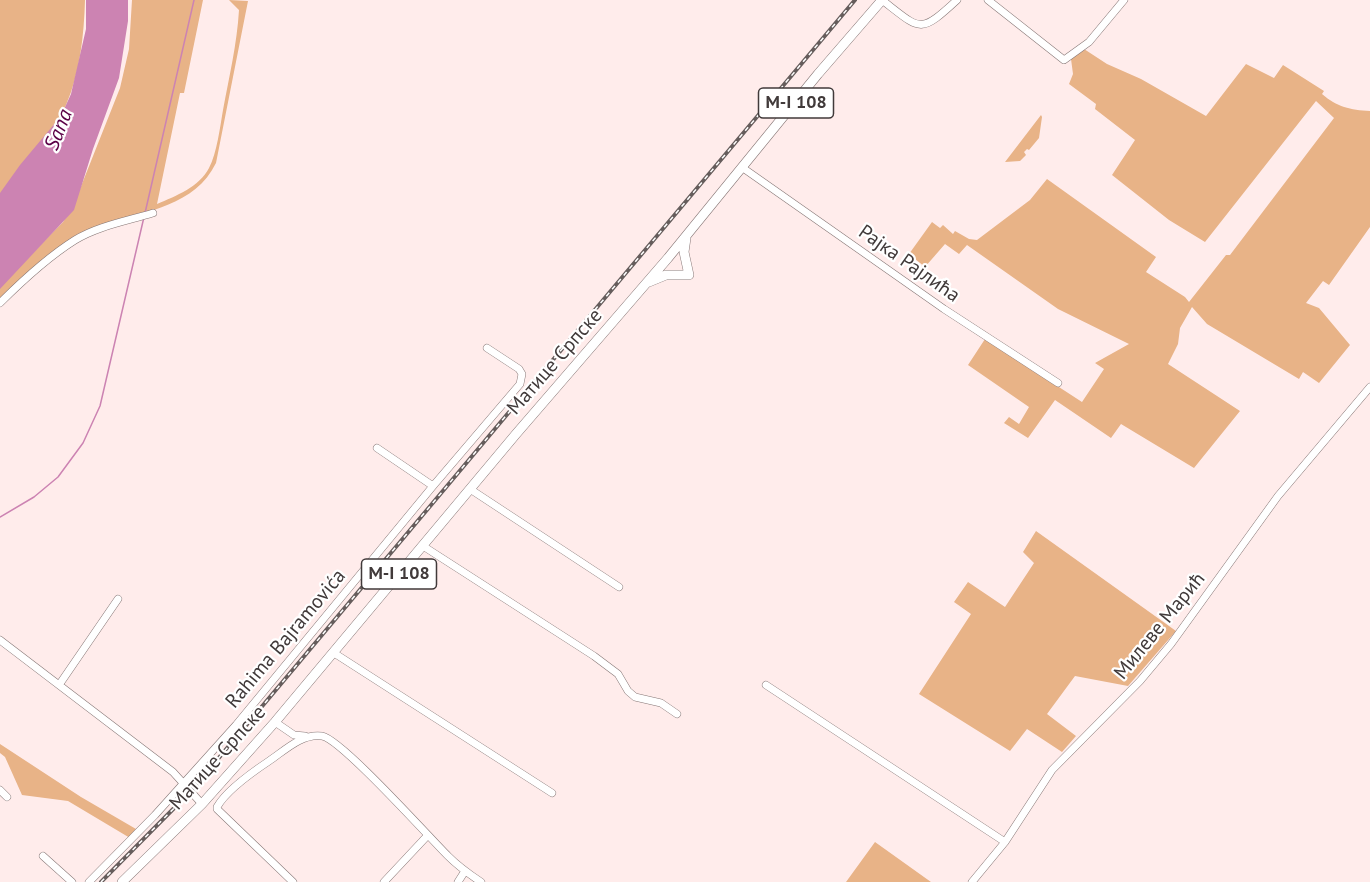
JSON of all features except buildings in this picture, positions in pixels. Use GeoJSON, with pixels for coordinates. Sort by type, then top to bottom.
{"type":"FeatureCollection","features":[{"type":"Feature","properties":{"kind":"main road","name":"M-I 108"},"geometry":{"type":"LineString","coordinates":[[686,236],[818,74],[882,0]]}},
{"type":"Feature","properties":{"kind":"main road","name":"Матице Српске"},"geometry":{"type":"LineString","coordinates":[[122,882],[201,804],[275,722],[686,236]]}},
{"type":"Feature","properties":{"kind":"main road"},"geometry":{"type":"LineString","coordinates":[[646,283],[666,274],[688,275],[684,252],[686,236]]}},
{"type":"Feature","properties":{"kind":"street"},"geometry":{"type":"LineString","coordinates":[[882,0],[912,23],[924,25],[934,21],[957,0]]}},
{"type":"Feature","properties":{"kind":"street"},"geometry":{"type":"LineString","coordinates":[[988,0],[1064,60],[1089,42],[1124,0]]}},
{"type":"Feature","properties":{"kind":"street","name":"Рајка Рајлића"},"geometry":{"type":"LineString","coordinates":[[743,168],[952,314],[1058,383]]}},
{"type":"Feature","properties":{"kind":"street"},"geometry":{"type":"LineString","coordinates":[[0,303],[75,240],[97,230],[153,213]]}},
{"type":"Feature","properties":{"kind":"street","name":"Rahima Bajramovića"},"geometry":{"type":"LineString","coordinates":[[88,882],[185,783],[236,725],[520,384],[522,374],[519,369],[487,348]]}},
{"type":"Feature","properties":{"kind":"street","name":"Милеве Мaрић"},"geometry":{"type":"LineString","coordinates":[[972,882],[1005,842],[1056,765],[1140,681],[1171,645],[1278,496],[1370,387]]}},
{"type":"Feature","properties":{"kind":"street"},"geometry":{"type":"LineString","coordinates":[[377,447],[433,486]]}},
{"type":"Feature","properties":{"kind":"street"},"geometry":{"type":"LineString","coordinates":[[470,489],[619,587]]}},
{"type":"Feature","properties":{"kind":"street"},"geometry":{"type":"LineString","coordinates":[[423,546],[553,628],[618,674],[635,698],[661,703],[677,714]]}},
{"type":"Feature","properties":{"kind":"street"},"geometry":{"type":"LineString","coordinates":[[59,685],[118,599]]}},
{"type":"Feature","properties":{"kind":"street"},"geometry":{"type":"LineString","coordinates":[[0,640],[143,748],[185,783],[201,804]]}},
{"type":"Feature","properties":{"kind":"street"},"geometry":{"type":"LineString","coordinates":[[334,652],[552,793]]}},
{"type":"Feature","properties":{"kind":"street"},"geometry":{"type":"LineString","coordinates":[[766,686],[1005,842]]}},
{"type":"Feature","properties":{"kind":"street"},"geometry":{"type":"LineString","coordinates":[[275,722],[294,735],[320,736],[332,740],[465,871],[481,882]]}},
{"type":"Feature","properties":{"kind":"street"},"geometry":{"type":"LineString","coordinates":[[293,882],[217,809],[227,794],[263,764],[308,736]]}},
{"type":"Feature","properties":{"kind":"street"},"geometry":{"type":"LineString","coordinates":[[0,790],[8,797]]}},
{"type":"Feature","properties":{"kind":"street"},"geometry":{"type":"LineString","coordinates":[[384,882],[429,836]]}},
{"type":"Feature","properties":{"kind":"street"},"geometry":{"type":"LineString","coordinates":[[43,856],[72,882]]}},
{"type":"Feature","properties":{"kind":"street"},"geometry":{"type":"LineString","coordinates":[[458,882],[465,871]]}},
{"type":"Feature","properties":{"kind":"shaded area"},"geometry":{"type":"Polygon","coordinates":[[[0,0],[85,0],[80,54],[75,80],[66,105],[45,141],[0,195],[0,0]]]}},
{"type":"Feature","properties":{"kind":"shaded area"},"geometry":{"type":"Polygon","coordinates":[[[132,0],[203,0],[184,93],[180,93],[157,204],[193,186],[205,175],[212,162],[238,23],[239,10],[229,0],[248,1],[216,163],[196,189],[183,198],[87,232],[52,256],[0,299],[0,286],[63,222],[72,209],[120,88],[129,49],[132,0]]]}},
{"type":"Feature","properties":{"kind":"shaded area"},"geometry":{"type":"Polygon","coordinates":[[[1084,49],[1107,64],[1141,79],[1206,116],[1246,64],[1274,78],[1283,65],[1324,91],[1322,94],[1333,102],[1350,109],[1370,111],[1370,227],[1329,285],[1323,281],[1306,303],[1319,308],[1350,345],[1319,383],[1303,372],[1299,379],[1207,324],[1192,307],[1180,328],[1178,344],[1168,364],[1240,411],[1194,468],[1121,424],[1111,438],[1055,400],[1028,438],[1004,423],[1009,417],[1019,424],[1029,407],[968,365],[985,339],[1082,402],[1104,369],[1095,363],[1129,344],[1058,309],[967,245],[959,254],[945,244],[925,267],[909,254],[932,222],[940,228],[943,225],[953,234],[955,231],[969,239],[977,240],[1030,200],[1047,179],[1156,257],[1146,272],[1185,297],[1189,302],[1226,255],[1230,255],[1334,118],[1316,101],[1205,242],[1169,220],[1112,175],[1135,140],[1095,109],[1096,104],[1069,84],[1073,74],[1071,59],[1084,49]]]}},
{"type":"Feature","properties":{"kind":"shaded area"},"geometry":{"type":"Polygon","coordinates":[[[1041,115],[1039,138],[1029,150],[1024,152],[1026,155],[1020,161],[1005,162],[1041,115]]]}},
{"type":"Feature","properties":{"kind":"shaded area"},"geometry":{"type":"Polygon","coordinates":[[[1036,531],[1176,631],[1128,686],[1075,676],[1047,714],[1076,736],[1062,752],[1027,729],[1010,751],[919,694],[971,614],[954,602],[968,582],[1005,607],[1034,563],[1023,552],[1036,531]]]}},
{"type":"Feature","properties":{"kind":"shaded area"},"geometry":{"type":"Polygon","coordinates":[[[0,744],[81,797],[136,829],[130,838],[68,801],[22,795],[5,757],[0,753],[0,744]]]}},
{"type":"Feature","properties":{"kind":"shaded area"},"geometry":{"type":"Polygon","coordinates":[[[875,842],[931,882],[846,882],[875,842]]]}},
{"type":"Feature","properties":{"kind":"water","name":"Sana"},"geometry":{"type":"Polygon","coordinates":[[[86,0],[128,0],[128,21],[119,78],[74,210],[0,289],[0,193],[61,116],[71,94],[86,29],[86,0]]]}},
{"type":"Feature","properties":{"kind":"waterway"},"geometry":{"type":"LineString","coordinates":[[145,213],[194,0]]}},
{"type":"Feature","properties":{"kind":"waterway"},"geometry":{"type":"LineString","coordinates":[[0,517],[34,497],[58,477],[83,443],[100,406],[144,217]]}},
{"type":"Feature","properties":{"kind":"railway"},"geometry":{"type":"LineString","coordinates":[[101,882],[191,791],[855,0]]}}]}
